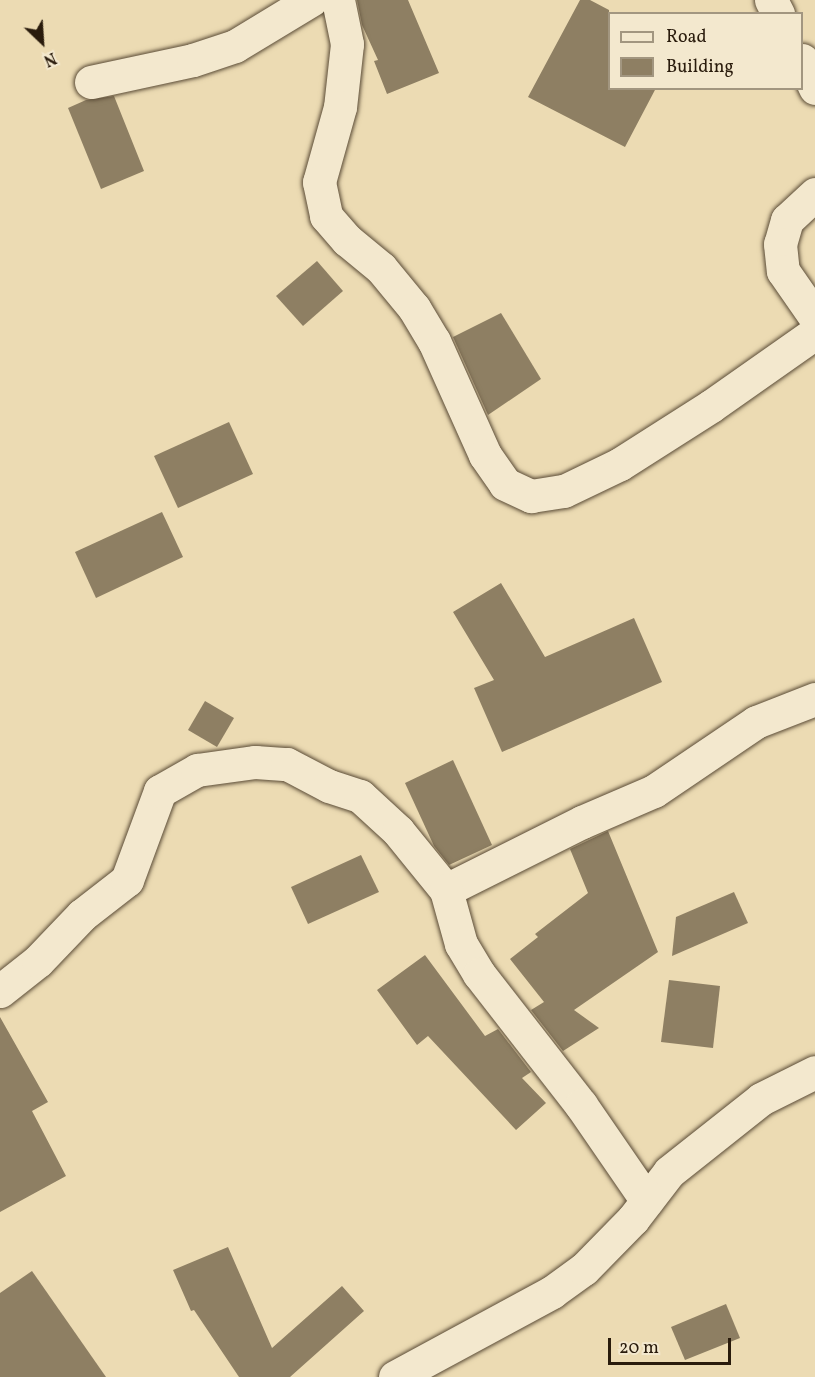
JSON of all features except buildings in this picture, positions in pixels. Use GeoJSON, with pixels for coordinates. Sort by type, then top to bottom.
{"type":"FeatureCollection","features":[{"type":"Feature","properties":{"kind":"street"},"geometry":{"type":"LineString","coordinates":[[91,82],[193,60],[235,46],[311,0]]}},
{"type":"Feature","properties":{"kind":"street"},"geometry":{"type":"LineString","coordinates":[[338,0],[347,44],[340,106],[319,182],[326,216],[347,240],[381,268],[414,308],[434,341],[485,455],[505,484],[531,496],[564,491],[640,451],[711,406],[815,333]]}},
{"type":"Feature","properties":{"kind":"street"},"geometry":{"type":"LineString","coordinates":[[803,64],[815,88]]}},
{"type":"Feature","properties":{"kind":"street"},"geometry":{"type":"LineString","coordinates":[[815,194],[787,220],[780,244],[783,271],[815,317]]}},
{"type":"Feature","properties":{"kind":"street"},"geometry":{"type":"LineString","coordinates":[[446,890],[582,822],[654,791],[756,722],[815,699]]}},
{"type":"Feature","properties":{"kind":"street"},"geometry":{"type":"LineString","coordinates":[[0,991],[38,961],[82,915],[127,880],[160,792],[197,770],[255,762],[287,764],[329,786],[360,796],[398,831],[446,890],[461,944],[479,974],[581,1105],[646,1201]]}},
{"type":"Feature","properties":{"kind":"street"},"geometry":{"type":"LineString","coordinates":[[395,1377],[552,1292],[584,1269],[646,1201],[669,1172],[720,1129],[761,1099],[815,1072]]}}]}
